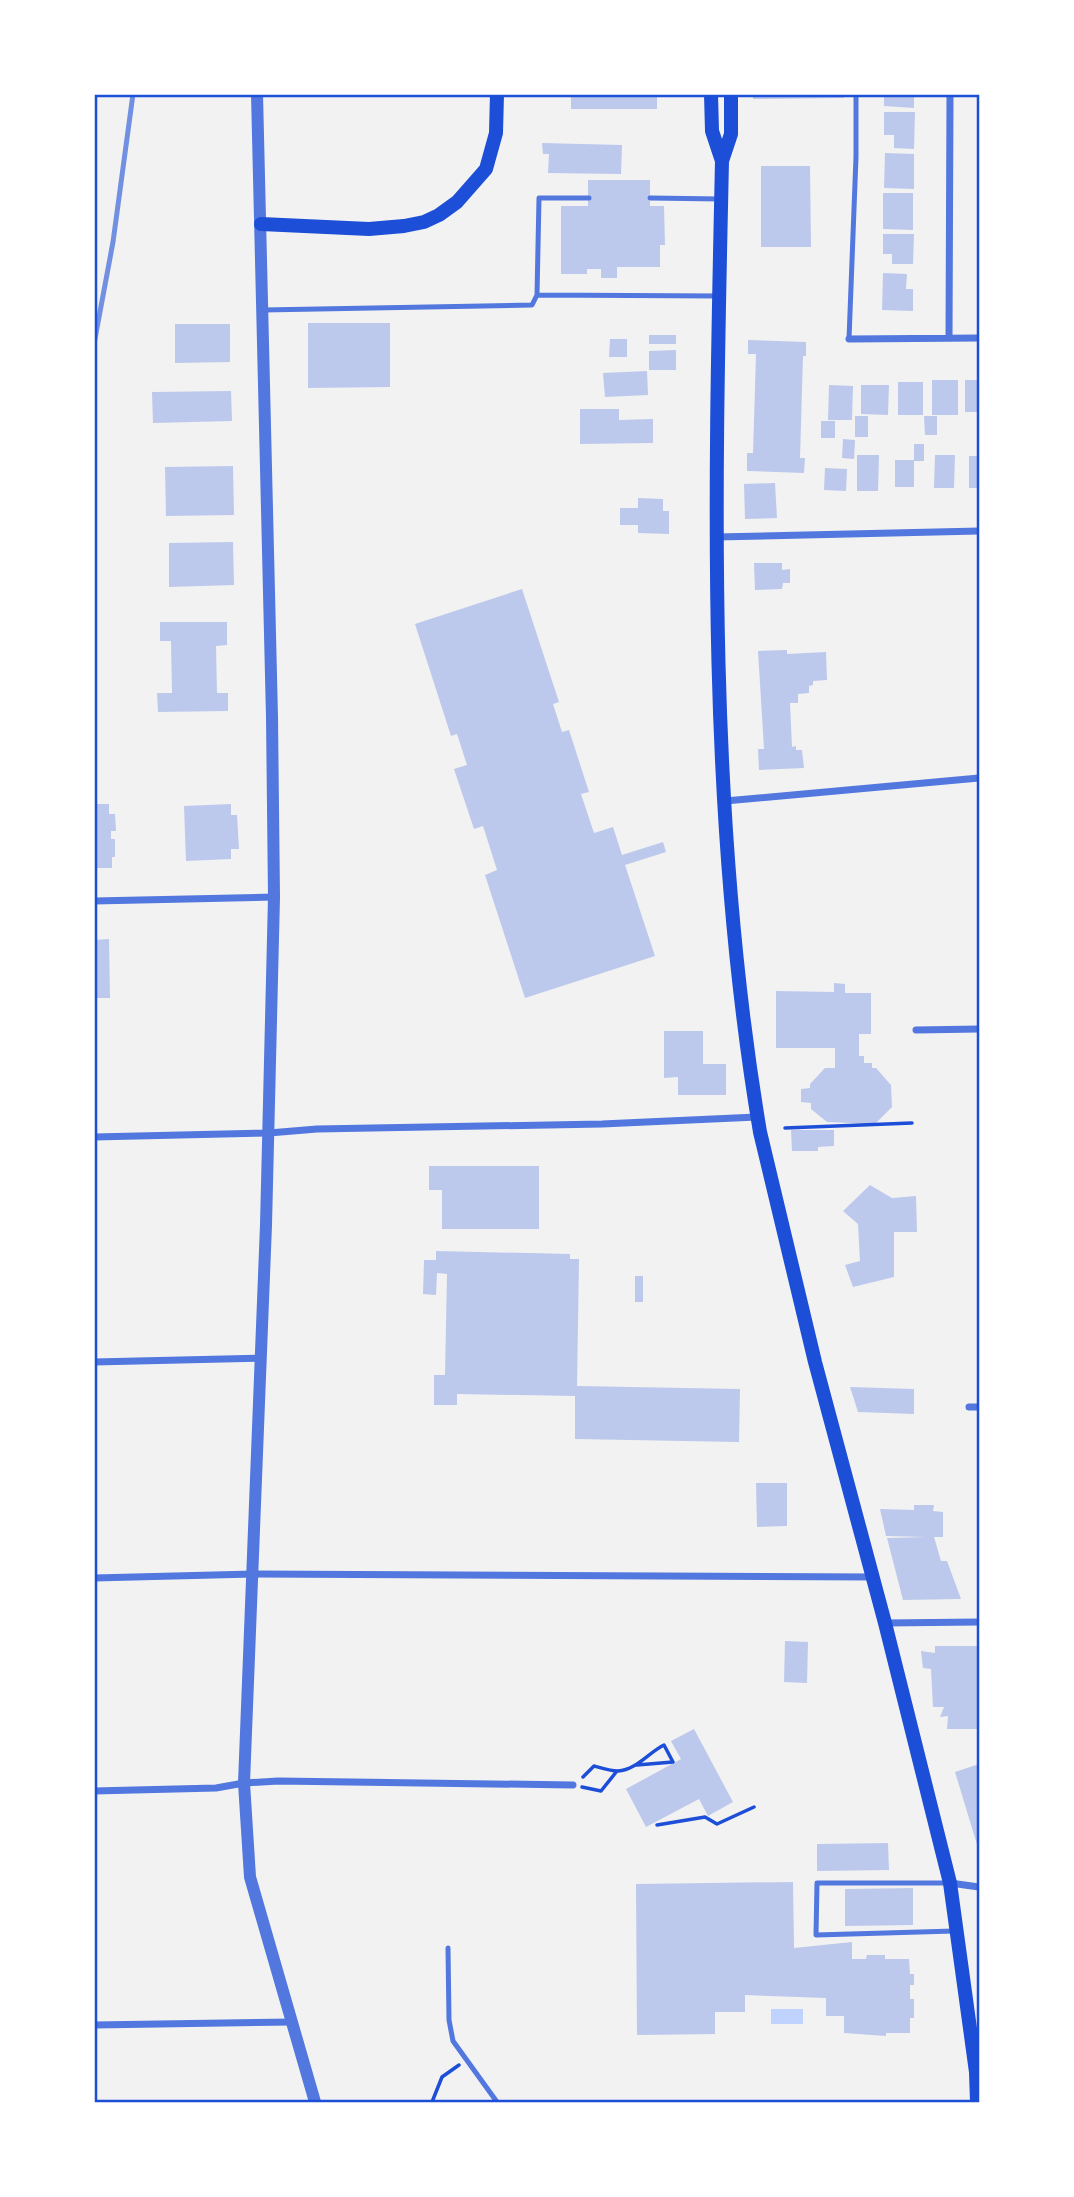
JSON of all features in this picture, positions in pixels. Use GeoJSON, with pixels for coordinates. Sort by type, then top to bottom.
{"type":"FeatureCollection","features":[{"type":"Feature","properties":{"kind":"main road"},"geometry":{"type":"LineString","coordinates":[[261,224],[369,229],[424,222],[439,215],[457,202],[486,169],[496,133],[497,94]]}},
{"type":"Feature","properties":{"kind":"main road"},"geometry":{"type":"LineString","coordinates":[[711,94],[712,131],[722,161]]}},
{"type":"Feature","properties":{"kind":"main road"},"geometry":{"type":"LineString","coordinates":[[731,94],[731,134],[722,161],[716,537],[725,801],[738,962],[757,1117],[815,1362],[885,1623],[950,1883],[976,2072],[976,2102]]}},
{"type":"Feature","properties":{"kind":"street"},"geometry":{"type":"LineString","coordinates":[[257,94],[274,897],[262,1358],[244,1783],[250,1877],[315,2102]]}},
{"type":"Feature","properties":{"kind":"street"},"geometry":{"type":"LineString","coordinates":[[949,338],[950,94]]}},
{"type":"Feature","properties":{"kind":"street"},"geometry":{"type":"LineString","coordinates":[[849,339],[979,338]]}},
{"type":"Feature","properties":{"kind":"street"},"geometry":{"type":"LineString","coordinates":[[716,537],[979,531]]}},
{"type":"Feature","properties":{"kind":"street"},"geometry":{"type":"LineString","coordinates":[[725,801],[979,778]]}},
{"type":"Feature","properties":{"kind":"street"},"geometry":{"type":"LineString","coordinates":[[94,901],[274,897]]}},
{"type":"Feature","properties":{"kind":"street"},"geometry":{"type":"LineString","coordinates":[[916,1030],[979,1030]]}},
{"type":"Feature","properties":{"kind":"street"},"geometry":{"type":"LineString","coordinates":[[94,1138],[317,1129],[603,1124],[757,1117]]}},
{"type":"Feature","properties":{"kind":"street"},"geometry":{"type":"LineString","coordinates":[[94,1363],[262,1358]]}},
{"type":"Feature","properties":{"kind":"street"},"geometry":{"type":"LineString","coordinates":[[969,1407],[979,1407]]}},
{"type":"Feature","properties":{"kind":"street"},"geometry":{"type":"LineString","coordinates":[[94,1578],[254,1574],[873,1577]]}},
{"type":"Feature","properties":{"kind":"street"},"geometry":{"type":"LineString","coordinates":[[885,1623],[979,1622]]}},
{"type":"Feature","properties":{"kind":"street"},"geometry":{"type":"LineString","coordinates":[[94,1791],[216,1788],[278,1781],[573,1785]]}},
{"type":"Feature","properties":{"kind":"street"},"geometry":{"type":"LineString","coordinates":[[950,1883],[979,1887]]}},
{"type":"Feature","properties":{"kind":"street"},"geometry":{"type":"LineString","coordinates":[[94,2025],[293,2021]]}},
{"type":"Feature","properties":{"kind":"lane"},"geometry":{"type":"LineString","coordinates":[[849,339],[856,94]]}},
{"type":"Feature","properties":{"kind":"lane"},"geometry":{"type":"LineString","coordinates":[[263,310],[532,305],[537,295],[539,198],[589,198]]}},
{"type":"Feature","properties":{"kind":"lane"},"geometry":{"type":"LineString","coordinates":[[650,198],[721,199]]}},
{"type":"Feature","properties":{"kind":"lane"},"geometry":{"type":"LineString","coordinates":[[537,295],[719,296]]}},
{"type":"Feature","properties":{"kind":"lane"},"geometry":{"type":"LineString","coordinates":[[950,1883],[817,1883],[816,1935],[957,1931]]}},
{"type":"Feature","properties":{"kind":"lane"},"geometry":{"type":"LineString","coordinates":[[448,1948],[449,2020],[453,2041],[497,2102]]}},
{"type":"Feature","properties":{"kind":"path"},"geometry":{"type":"LineString","coordinates":[[785,1128],[912,1123]]}},
{"type":"Feature","properties":{"kind":"path"},"geometry":{"type":"LineString","coordinates":[[573,1785],[594,1766],[618,1771],[637,1765],[673,1762],[664,1745],[649,1752],[637,1765]]}},
{"type":"Feature","properties":{"kind":"path"},"geometry":{"type":"LineString","coordinates":[[573,1785],[601,1791],[618,1771]]}},
{"type":"Feature","properties":{"kind":"path"},"geometry":{"type":"LineString","coordinates":[[657,1825],[705,1817],[717,1824],[754,1807]]}},
{"type":"Feature","properties":{"kind":"path"},"geometry":{"type":"LineString","coordinates":[[432,2102],[442,2077],[466,2059]]}},
{"type":"Feature","properties":{"kind":"water"},"geometry":{"type":"Polygon","coordinates":[[[771,2009],[803,2009],[803,2024],[771,2024],[771,2009]]]}},
{"type":"Feature","properties":{"kind":"building"},"geometry":{"type":"Polygon","coordinates":[[[571,94],[657,94],[657,109],[571,109],[571,94]]]}},
{"type":"Feature","properties":{"kind":"building"},"geometry":{"type":"Polygon","coordinates":[[[753,94],[844,94],[844,98],[753,99],[753,94]]]}},
{"type":"Feature","properties":{"kind":"building"},"geometry":{"type":"Polygon","coordinates":[[[884,94],[914,94],[914,108],[884,106],[884,94]]]}},
{"type":"Feature","properties":{"kind":"building"},"geometry":{"type":"Polygon","coordinates":[[[884,112],[915,112],[914,149],[894,148],[894,135],[884,135],[884,112]]]}},
{"type":"Feature","properties":{"kind":"building"},"geometry":{"type":"Polygon","coordinates":[[[542,143],[622,145],[621,174],[548,173],[549,154],[543,154],[542,143]]]}},
{"type":"Feature","properties":{"kind":"building"},"geometry":{"type":"Polygon","coordinates":[[[885,153],[914,154],[914,189],[884,188],[885,153]]]}},
{"type":"Feature","properties":{"kind":"building"},"geometry":{"type":"Polygon","coordinates":[[[761,166],[810,166],[811,247],[761,247],[761,166]]]}},
{"type":"Feature","properties":{"kind":"building"},"geometry":{"type":"Polygon","coordinates":[[[588,180],[650,180],[650,206],[664,206],[665,245],[660,245],[660,267],[617,267],[617,278],[601,278],[601,269],[587,269],[587,274],[561,274],[561,206],[588,206],[588,180]]]}},
{"type":"Feature","properties":{"kind":"building"},"geometry":{"type":"Polygon","coordinates":[[[883,193],[913,193],[913,230],[883,229],[883,193]]]}},
{"type":"Feature","properties":{"kind":"building"},"geometry":{"type":"Polygon","coordinates":[[[883,234],[914,234],[913,264],[892,264],[892,254],[883,254],[883,234]]]}},
{"type":"Feature","properties":{"kind":"building"},"geometry":{"type":"Polygon","coordinates":[[[883,273],[907,274],[906,289],[913,289],[913,311],[882,310],[883,273]]]}},
{"type":"Feature","properties":{"kind":"building"},"geometry":{"type":"Polygon","coordinates":[[[308,323],[390,323],[390,387],[308,388],[308,323]]]}},
{"type":"Feature","properties":{"kind":"building"},"geometry":{"type":"Polygon","coordinates":[[[175,324],[230,324],[230,362],[175,363],[175,324]]]}},
{"type":"Feature","properties":{"kind":"building"},"geometry":{"type":"Polygon","coordinates":[[[649,335],[676,335],[676,344],[649,344],[649,335]]]}},
{"type":"Feature","properties":{"kind":"building"},"geometry":{"type":"Polygon","coordinates":[[[610,339],[627,339],[627,357],[609,357],[610,339]]]}},
{"type":"Feature","properties":{"kind":"building"},"geometry":{"type":"Polygon","coordinates":[[[748,340],[806,342],[806,356],[803,356],[800,458],[805,458],[804,473],[747,471],[747,453],[753,453],[756,354],[748,354],[748,340]]]}},
{"type":"Feature","properties":{"kind":"building"},"geometry":{"type":"Polygon","coordinates":[[[676,350],[676,370],[649,370],[649,351],[676,350]]]}},
{"type":"Feature","properties":{"kind":"building"},"geometry":{"type":"Polygon","coordinates":[[[647,371],[648,395],[605,397],[603,373],[647,371]]]}},
{"type":"Feature","properties":{"kind":"building"},"geometry":{"type":"Polygon","coordinates":[[[932,380],[958,380],[958,415],[932,415],[932,380]]]}},
{"type":"Feature","properties":{"kind":"building"},"geometry":{"type":"Polygon","coordinates":[[[965,380],[979,380],[979,412],[965,412],[965,380]]]}},
{"type":"Feature","properties":{"kind":"building"},"geometry":{"type":"Polygon","coordinates":[[[898,382],[923,382],[923,415],[898,415],[898,382]]]}},
{"type":"Feature","properties":{"kind":"building"},"geometry":{"type":"Polygon","coordinates":[[[829,385],[853,386],[852,420],[828,420],[829,385]]]}},
{"type":"Feature","properties":{"kind":"building"},"geometry":{"type":"Polygon","coordinates":[[[861,385],[889,385],[888,415],[861,414],[861,385]]]}},
{"type":"Feature","properties":{"kind":"building"},"geometry":{"type":"Polygon","coordinates":[[[231,391],[232,421],[153,423],[152,392],[231,391]]]}},
{"type":"Feature","properties":{"kind":"building"},"geometry":{"type":"Polygon","coordinates":[[[580,409],[619,409],[619,420],[653,419],[653,443],[580,444],[580,409]]]}},
{"type":"Feature","properties":{"kind":"building"},"geometry":{"type":"Polygon","coordinates":[[[855,416],[868,416],[868,437],[855,437],[855,416]]]}},
{"type":"Feature","properties":{"kind":"building"},"geometry":{"type":"Polygon","coordinates":[[[924,416],[937,416],[937,435],[925,435],[924,416]]]}},
{"type":"Feature","properties":{"kind":"building"},"geometry":{"type":"Polygon","coordinates":[[[821,421],[835,421],[835,438],[821,438],[821,421]]]}},
{"type":"Feature","properties":{"kind":"building"},"geometry":{"type":"Polygon","coordinates":[[[843,439],[855,440],[854,459],[842,458],[843,439]]]}},
{"type":"Feature","properties":{"kind":"building"},"geometry":{"type":"Polygon","coordinates":[[[914,444],[924,444],[924,461],[914,461],[914,487],[895,487],[895,460],[914,460],[914,444]]]}},
{"type":"Feature","properties":{"kind":"building"},"geometry":{"type":"Polygon","coordinates":[[[857,455],[879,455],[878,491],[857,491],[857,455]]]}},
{"type":"Feature","properties":{"kind":"building"},"geometry":{"type":"Polygon","coordinates":[[[935,455],[955,455],[954,488],[934,488],[935,455]]]}},
{"type":"Feature","properties":{"kind":"building"},"geometry":{"type":"Polygon","coordinates":[[[969,456],[979,456],[979,488],[969,488],[969,456]]]}},
{"type":"Feature","properties":{"kind":"building"},"geometry":{"type":"Polygon","coordinates":[[[233,466],[234,515],[166,516],[165,467],[233,466]]]}},
{"type":"Feature","properties":{"kind":"building"},"geometry":{"type":"Polygon","coordinates":[[[825,468],[847,469],[846,491],[824,490],[825,468]]]}},
{"type":"Feature","properties":{"kind":"building"},"geometry":{"type":"Polygon","coordinates":[[[775,483],[777,518],[745,519],[744,484],[775,483]]]}},
{"type":"Feature","properties":{"kind":"building"},"geometry":{"type":"Polygon","coordinates":[[[638,498],[663,499],[663,511],[669,511],[669,534],[638,533],[638,525],[620,525],[620,508],[638,508],[638,498]]]}},
{"type":"Feature","properties":{"kind":"building"},"geometry":{"type":"Polygon","coordinates":[[[233,542],[234,585],[169,587],[169,543],[233,542]]]}},
{"type":"Feature","properties":{"kind":"building"},"geometry":{"type":"Polygon","coordinates":[[[754,563],[782,563],[782,570],[790,569],[790,583],[783,583],[782,589],[755,590],[754,563]]]}},
{"type":"Feature","properties":{"kind":"building"},"geometry":{"type":"Polygon","coordinates":[[[522,589],[559,702],[553,704],[562,732],[569,730],[589,792],[581,794],[594,833],[613,827],[622,855],[663,842],[666,852],[625,865],[655,956],[525,998],[485,875],[497,870],[483,826],[474,829],[454,769],[467,765],[457,734],[451,736],[415,624],[522,589]]]}},
{"type":"Feature","properties":{"kind":"building"},"geometry":{"type":"Polygon","coordinates":[[[160,622],[227,622],[227,645],[216,646],[217,693],[228,693],[228,711],[158,712],[157,693],[172,693],[171,641],[160,641],[160,622]]]}},
{"type":"Feature","properties":{"kind":"building"},"geometry":{"type":"Polygon","coordinates":[[[787,650],[787,654],[826,652],[827,680],[813,681],[813,685],[809,686],[809,693],[798,694],[798,703],[790,703],[792,747],[796,746],[796,750],[802,750],[804,768],[759,770],[758,749],[764,749],[758,651],[787,650]]]}},
{"type":"Feature","properties":{"kind":"building"},"geometry":{"type":"Polygon","coordinates":[[[94,804],[109,804],[109,814],[115,814],[116,831],[111,831],[111,839],[115,839],[112,868],[94,868],[94,804]]]}},
{"type":"Feature","properties":{"kind":"building"},"geometry":{"type":"Polygon","coordinates":[[[231,804],[231,815],[237,815],[239,849],[231,849],[231,859],[186,861],[184,806],[231,804]]]}},
{"type":"Feature","properties":{"kind":"building"},"geometry":{"type":"Polygon","coordinates":[[[109,939],[110,998],[94,998],[94,940],[109,939]]]}},
{"type":"Feature","properties":{"kind":"building"},"geometry":{"type":"Polygon","coordinates":[[[834,983],[845,984],[845,993],[871,993],[871,1034],[859,1034],[859,1056],[864,1056],[864,1063],[872,1063],[872,1068],[876,1068],[891,1085],[892,1107],[875,1124],[827,1122],[811,1109],[811,1103],[801,1102],[801,1089],[810,1088],[810,1084],[825,1068],[835,1068],[835,1048],[776,1048],[776,991],[834,992],[834,983]]]}},
{"type":"Feature","properties":{"kind":"building"},"geometry":{"type":"Polygon","coordinates":[[[664,1031],[703,1031],[703,1064],[726,1064],[726,1095],[678,1095],[678,1077],[664,1078],[664,1031]]]}},
{"type":"Feature","properties":{"kind":"building"},"geometry":{"type":"Polygon","coordinates":[[[791,1130],[834,1130],[834,1146],[818,1147],[818,1151],[792,1151],[791,1130]]]}},
{"type":"Feature","properties":{"kind":"building"},"geometry":{"type":"Polygon","coordinates":[[[429,1166],[539,1166],[539,1229],[442,1229],[442,1190],[429,1190],[429,1166]]]}},
{"type":"Feature","properties":{"kind":"building"},"geometry":{"type":"Polygon","coordinates":[[[870,1185],[892,1198],[916,1196],[917,1232],[894,1232],[894,1277],[853,1287],[845,1265],[860,1261],[858,1224],[843,1211],[870,1185]]]}},
{"type":"Feature","properties":{"kind":"building"},"geometry":{"type":"Polygon","coordinates":[[[436,1251],[570,1254],[570,1259],[579,1259],[577,1386],[740,1389],[739,1442],[575,1439],[575,1396],[457,1394],[457,1405],[434,1405],[434,1375],[445,1375],[447,1274],[437,1273],[436,1295],[423,1294],[424,1260],[436,1260],[436,1251]]]}},
{"type":"Feature","properties":{"kind":"building"},"geometry":{"type":"Polygon","coordinates":[[[635,1276],[643,1276],[643,1302],[635,1302],[635,1276]]]}},
{"type":"Feature","properties":{"kind":"building"},"geometry":{"type":"Polygon","coordinates":[[[850,1387],[914,1389],[914,1414],[858,1412],[850,1387]]]}},
{"type":"Feature","properties":{"kind":"building"},"geometry":{"type":"Polygon","coordinates":[[[756,1483],[787,1483],[787,1526],[757,1527],[756,1483]]]}},
{"type":"Feature","properties":{"kind":"building"},"geometry":{"type":"Polygon","coordinates":[[[914,1505],[934,1505],[933,1511],[943,1512],[943,1537],[934,1537],[941,1561],[947,1561],[961,1599],[903,1600],[887,1538],[926,1537],[886,1536],[880,1509],[914,1510],[914,1505]]]}},
{"type":"Feature","properties":{"kind":"building"},"geometry":{"type":"Polygon","coordinates":[[[785,1641],[808,1642],[807,1683],[784,1682],[785,1641]]]}},
{"type":"Feature","properties":{"kind":"building"},"geometry":{"type":"Polygon","coordinates":[[[935,1646],[977,1646],[979,1729],[947,1729],[948,1716],[940,1717],[944,1707],[933,1707],[931,1669],[923,1668],[921,1651],[935,1653],[935,1646]]]}},
{"type":"Feature","properties":{"kind":"building"},"geometry":{"type":"Polygon","coordinates":[[[694,1729],[733,1802],[708,1816],[699,1799],[646,1827],[626,1789],[681,1759],[671,1741],[694,1729]]]}},
{"type":"Feature","properties":{"kind":"building"},"geometry":{"type":"Polygon","coordinates":[[[979,1764],[979,1851],[955,1772],[979,1764]]]}},
{"type":"Feature","properties":{"kind":"building"},"geometry":{"type":"Polygon","coordinates":[[[888,1843],[889,1870],[817,1871],[817,1844],[888,1843]]]}},
{"type":"Feature","properties":{"kind":"building"},"geometry":{"type":"Polygon","coordinates":[[[793,1882],[794,1948],[852,1942],[852,1959],[866,1959],[867,1955],[885,1955],[885,1959],[909,1959],[910,1974],[914,1974],[914,1985],[910,1985],[910,1999],[914,1999],[914,2018],[910,2018],[910,2033],[886,2033],[886,2036],[844,2033],[844,2016],[826,2016],[826,1998],[745,1995],[745,2012],[715,2012],[715,2034],[637,2035],[636,1884],[793,1882]]]}},
{"type":"Feature","properties":{"kind":"building"},"geometry":{"type":"Polygon","coordinates":[[[913,1888],[913,1925],[845,1926],[845,1889],[913,1888]]]}},
{"type":"Feature","properties":{"kind":"railway"},"geometry":{"type":"LineString","coordinates":[[94,344],[113,242],[133,94]]}}]}
